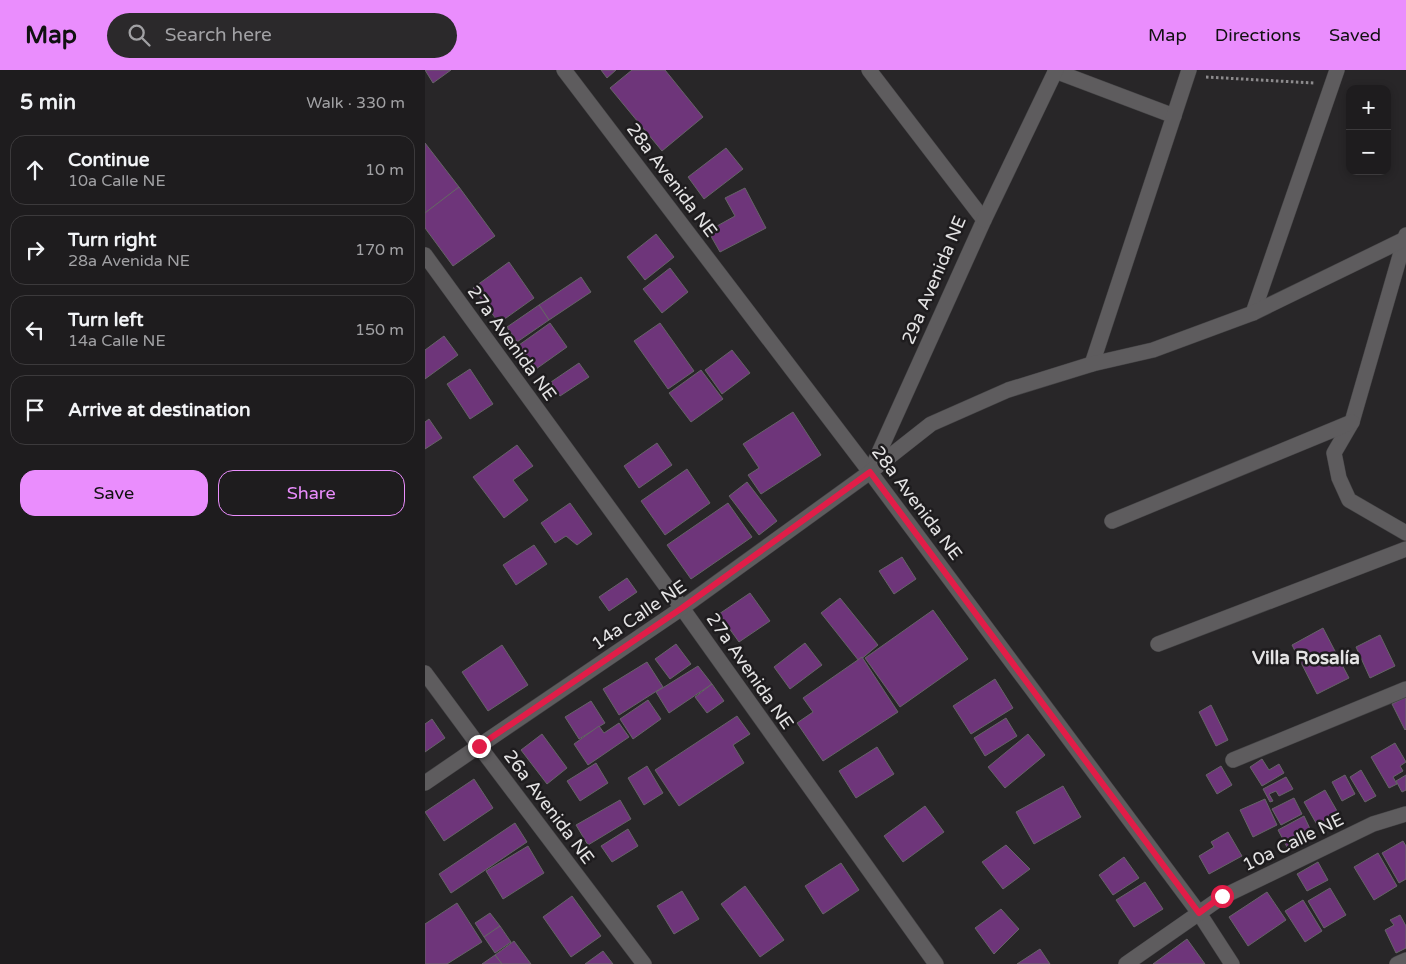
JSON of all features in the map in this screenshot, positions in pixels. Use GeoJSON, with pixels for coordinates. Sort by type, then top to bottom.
{"type":"FeatureCollection","features":[{"type":"Feature","properties":{"kind":"street","name":"28a Avenida NE"},"geometry":{"type":"LineString","coordinates":[[565,70],[870,472],[1199,913],[1232,964]]}},
{"type":"Feature","properties":{"kind":"street","name":"29a Avenida NE"},"geometry":{"type":"LineString","coordinates":[[869,70],[984,220],[870,472]]}},
{"type":"Feature","properties":{"kind":"street"},"geometry":{"type":"LineString","coordinates":[[984,220],[1056,70],[1175,116]]}},
{"type":"Feature","properties":{"kind":"street"},"geometry":{"type":"LineString","coordinates":[[1092,364],[1189,73]]}},
{"type":"Feature","properties":{"kind":"street"},"geometry":{"type":"LineString","coordinates":[[1253,313],[1335,77]]}},
{"type":"Feature","properties":{"kind":"street","name":"14a Calle NE"},"geometry":{"type":"LineString","coordinates":[[425,783],[682,608],[870,472],[931,424],[1008,390],[1092,364],[1153,350],[1253,313],[1405,237]]}},
{"type":"Feature","properties":{"kind":"street"},"geometry":{"type":"LineString","coordinates":[[1405,237],[1353,422],[1334,453],[1339,478],[1349,500],[1406,533]]}},
{"type":"Feature","properties":{"kind":"street","name":"27a Avenida NE"},"geometry":{"type":"LineString","coordinates":[[425,256],[682,608],[936,964]]}},
{"type":"Feature","properties":{"kind":"street"},"geometry":{"type":"LineString","coordinates":[[1112,521],[1353,422]]}},
{"type":"Feature","properties":{"kind":"street"},"geometry":{"type":"LineString","coordinates":[[1158,644],[1406,550]]}},
{"type":"Feature","properties":{"kind":"street","name":"26a Avenida NE"},"geometry":{"type":"LineString","coordinates":[[425,673],[644,964]]}},
{"type":"Feature","properties":{"kind":"street"},"geometry":{"type":"LineString","coordinates":[[1233,760],[1406,689]]}},
{"type":"Feature","properties":{"kind":"street","name":"10a Calle NE"},"geometry":{"type":"LineString","coordinates":[[1126,964],[1222,896],[1373,824],[1406,814]]}},
{"type":"Feature","properties":{"kind":"street"},"geometry":{"type":"LineString","coordinates":[[1397,964],[1406,960]]}},
{"type":"Feature","properties":{"kind":"path"},"geometry":{"type":"LineString","coordinates":[[1189,73],[1335,77]]}},
{"type":"Feature","properties":{"kind":"building"},"geometry":{"type":"Polygon","coordinates":[[[425,70],[451,70],[433,83],[425,70]]]}},
{"type":"Feature","properties":{"kind":"building"},"geometry":{"type":"Polygon","coordinates":[[[601,70],[616,70],[607,78],[601,70]]]}},
{"type":"Feature","properties":{"kind":"building"},"geometry":{"type":"Polygon","coordinates":[[[632,70],[665,70],[703,117],[662,151],[610,88],[632,70]]]}},
{"type":"Feature","properties":{"kind":"building"},"geometry":{"type":"Polygon","coordinates":[[[425,143],[459,187],[425,213],[425,143]]]}},
{"type":"Feature","properties":{"kind":"building"},"geometry":{"type":"Polygon","coordinates":[[[726,148],[743,169],[704,199],[688,177],[726,148]]]}},
{"type":"Feature","properties":{"kind":"building"},"geometry":{"type":"Polygon","coordinates":[[[459,187],[495,236],[453,266],[425,228],[425,213],[459,187]]]}},
{"type":"Feature","properties":{"kind":"building"},"geometry":{"type":"Polygon","coordinates":[[[745,188],[766,228],[720,252],[708,231],[735,216],[725,198],[745,188]]]}},
{"type":"Feature","properties":{"kind":"building"},"geometry":{"type":"Polygon","coordinates":[[[656,234],[674,257],[645,280],[627,257],[656,234]]]}},
{"type":"Feature","properties":{"kind":"building"},"geometry":{"type":"Polygon","coordinates":[[[509,262],[534,298],[499,323],[473,288],[509,262]]]}},
{"type":"Feature","properties":{"kind":"building"},"geometry":{"type":"Polygon","coordinates":[[[670,268],[688,292],[662,313],[643,289],[670,268]]]}},
{"type":"Feature","properties":{"kind":"building"},"geometry":{"type":"Polygon","coordinates":[[[581,277],[591,292],[549,320],[539,305],[581,277]]]}},
{"type":"Feature","properties":{"kind":"building"},"geometry":{"type":"Polygon","coordinates":[[[539,305],[549,320],[517,342],[507,327],[539,305]]]}},
{"type":"Feature","properties":{"kind":"building"},"geometry":{"type":"Polygon","coordinates":[[[550,323],[567,347],[536,369],[519,345],[550,323]]]}},
{"type":"Feature","properties":{"kind":"building"},"geometry":{"type":"Polygon","coordinates":[[[660,323],[694,371],[668,389],[634,341],[660,323]]]}},
{"type":"Feature","properties":{"kind":"building"},"geometry":{"type":"Polygon","coordinates":[[[444,336],[458,355],[425,379],[425,350],[444,336]]]}},
{"type":"Feature","properties":{"kind":"building"},"geometry":{"type":"Polygon","coordinates":[[[732,350],[750,373],[722,394],[705,370],[732,350]]]}},
{"type":"Feature","properties":{"kind":"building"},"geometry":{"type":"Polygon","coordinates":[[[579,363],[589,377],[560,396],[551,382],[579,363]]]}},
{"type":"Feature","properties":{"kind":"building"},"geometry":{"type":"Polygon","coordinates":[[[470,369],[493,404],[470,419],[447,384],[470,369]]]}},
{"type":"Feature","properties":{"kind":"building"},"geometry":{"type":"Polygon","coordinates":[[[701,370],[723,399],[691,422],[669,393],[701,370]]]}},
{"type":"Feature","properties":{"kind":"building"},"geometry":{"type":"Polygon","coordinates":[[[793,412],[821,455],[761,494],[748,475],[759,468],[743,444],[793,412]]]}},
{"type":"Feature","properties":{"kind":"building"},"geometry":{"type":"Polygon","coordinates":[[[429,419],[442,438],[425,449],[425,422],[429,419]]]}},
{"type":"Feature","properties":{"kind":"building"},"geometry":{"type":"Polygon","coordinates":[[[657,443],[672,465],[639,488],[624,466],[657,443]]]}},
{"type":"Feature","properties":{"kind":"building"},"geometry":{"type":"Polygon","coordinates":[[[517,445],[533,466],[513,480],[528,500],[504,518],[473,477],[517,445]]]}},
{"type":"Feature","properties":{"kind":"building"},"geometry":{"type":"Polygon","coordinates":[[[687,469],[710,503],[665,535],[641,501],[687,469]]]}},
{"type":"Feature","properties":{"kind":"building"},"geometry":{"type":"Polygon","coordinates":[[[747,482],[777,521],[759,535],[729,496],[747,482]]]}},
{"type":"Feature","properties":{"kind":"building"},"geometry":{"type":"Polygon","coordinates":[[[570,503],[592,534],[577,545],[566,536],[555,543],[541,523],[570,503]]]}},
{"type":"Feature","properties":{"kind":"building"},"geometry":{"type":"Polygon","coordinates":[[[728,503],[752,537],[691,579],[667,545],[728,503]]]}},
{"type":"Feature","properties":{"kind":"building"},"geometry":{"type":"Polygon","coordinates":[[[534,545],[547,564],[516,585],[503,565],[534,545]]]}},
{"type":"Feature","properties":{"kind":"building"},"geometry":{"type":"Polygon","coordinates":[[[902,557],[916,579],[894,594],[879,571],[902,557]]]}},
{"type":"Feature","properties":{"kind":"building"},"geometry":{"type":"Polygon","coordinates":[[[627,578],[637,592],[609,611],[599,597],[627,578]]]}},
{"type":"Feature","properties":{"kind":"building"},"geometry":{"type":"Polygon","coordinates":[[[750,593],[770,621],[739,642],[719,614],[750,593]]]}},
{"type":"Feature","properties":{"kind":"building"},"geometry":{"type":"Polygon","coordinates":[[[840,598],[878,645],[859,661],[821,613],[840,598]]]}},
{"type":"Feature","properties":{"kind":"building"},"geometry":{"type":"Polygon","coordinates":[[[933,610],[968,659],[900,707],[865,658],[933,610]]]}},
{"type":"Feature","properties":{"kind":"building"},"geometry":{"type":"Polygon","coordinates":[[[1323,628],[1349,678],[1317,694],[1292,645],[1323,628]]]}},
{"type":"Feature","properties":{"kind":"building"},"geometry":{"type":"Polygon","coordinates":[[[1380,635],[1395,666],[1370,678],[1356,647],[1380,635]]]}},
{"type":"Feature","properties":{"kind":"building"},"geometry":{"type":"Polygon","coordinates":[[[805,643],[822,665],[790,689],[774,667],[805,643]]]}},
{"type":"Feature","properties":{"kind":"building"},"geometry":{"type":"Polygon","coordinates":[[[676,644],[691,664],[670,679],[655,659],[676,644]]]}},
{"type":"Feature","properties":{"kind":"building"},"geometry":{"type":"Polygon","coordinates":[[[502,645],[528,685],[488,711],[462,672],[502,645]]]}},
{"type":"Feature","properties":{"kind":"building"},"geometry":{"type":"Polygon","coordinates":[[[862,657],[898,712],[823,761],[797,723],[813,712],[803,698],[862,657]]]}},
{"type":"Feature","properties":{"kind":"building"},"geometry":{"type":"Polygon","coordinates":[[[647,662],[663,687],[619,715],[603,689],[647,662]]]}},
{"type":"Feature","properties":{"kind":"building"},"geometry":{"type":"Polygon","coordinates":[[[698,666],[712,684],[669,713],[656,692],[698,666]]]}},
{"type":"Feature","properties":{"kind":"building"},"geometry":{"type":"Polygon","coordinates":[[[995,679],[1013,708],[971,734],[953,706],[995,679]]]}},
{"type":"Feature","properties":{"kind":"building"},"geometry":{"type":"Polygon","coordinates":[[[712,684],[724,701],[707,713],[695,697],[712,684]]]}},
{"type":"Feature","properties":{"kind":"building"},"geometry":{"type":"Polygon","coordinates":[[[1406,697],[1406,729],[1405,730],[1392,704],[1406,697]]]}},
{"type":"Feature","properties":{"kind":"building"},"geometry":{"type":"Polygon","coordinates":[[[648,700],[661,719],[633,739],[620,719],[648,700]]]}},
{"type":"Feature","properties":{"kind":"building"},"geometry":{"type":"Polygon","coordinates":[[[591,701],[605,723],[579,739],[565,717],[591,701]]]}},
{"type":"Feature","properties":{"kind":"building"},"geometry":{"type":"Polygon","coordinates":[[[1211,705],[1228,740],[1216,746],[1199,712],[1211,705]]]}},
{"type":"Feature","properties":{"kind":"building"},"geometry":{"type":"Polygon","coordinates":[[[737,716],[750,734],[733,745],[744,763],[679,806],[655,770],[737,716]]]}},
{"type":"Feature","properties":{"kind":"building"},"geometry":{"type":"Polygon","coordinates":[[[1006,718],[1017,736],[985,756],[974,738],[1006,718]]]}},
{"type":"Feature","properties":{"kind":"building"},"geometry":{"type":"Polygon","coordinates":[[[432,719],[445,738],[425,752],[425,724],[432,719]]]}},
{"type":"Feature","properties":{"kind":"building"},"geometry":{"type":"Polygon","coordinates":[[[619,723],[629,737],[588,765],[574,744],[599,726],[604,733],[619,723]]]}},
{"type":"Feature","properties":{"kind":"building"},"geometry":{"type":"Polygon","coordinates":[[[542,734],[567,768],[547,784],[521,750],[542,734]]]}},
{"type":"Feature","properties":{"kind":"building"},"geometry":{"type":"Polygon","coordinates":[[[1028,734],[1045,755],[1005,788],[988,767],[1028,734]]]}},
{"type":"Feature","properties":{"kind":"building"},"geometry":{"type":"Polygon","coordinates":[[[1395,743],[1406,762],[1400,766],[1403,771],[1393,777],[1397,784],[1389,788],[1371,757],[1395,743]]]}},
{"type":"Feature","properties":{"kind":"building"},"geometry":{"type":"Polygon","coordinates":[[[877,747],[894,774],[856,798],[839,771],[877,747]]]}},
{"type":"Feature","properties":{"kind":"building"},"geometry":{"type":"Polygon","coordinates":[[[1262,759],[1269,770],[1279,764],[1284,773],[1262,786],[1250,767],[1262,759]]]}},
{"type":"Feature","properties":{"kind":"building"},"geometry":{"type":"Polygon","coordinates":[[[596,763],[608,783],[580,801],[567,781],[596,763]]]}},
{"type":"Feature","properties":{"kind":"building"},"geometry":{"type":"Polygon","coordinates":[[[647,766],[663,793],[644,805],[628,778],[647,766]]]}},
{"type":"Feature","properties":{"kind":"building"},"geometry":{"type":"Polygon","coordinates":[[[1221,766],[1232,785],[1217,794],[1206,775],[1221,766]]]}},
{"type":"Feature","properties":{"kind":"building"},"geometry":{"type":"Polygon","coordinates":[[[1361,770],[1376,796],[1365,802],[1350,777],[1361,770]]]}},
{"type":"Feature","properties":{"kind":"building"},"geometry":{"type":"Polygon","coordinates":[[[1345,775],[1355,794],[1342,801],[1332,782],[1345,775]]]}},
{"type":"Feature","properties":{"kind":"building"},"geometry":{"type":"Polygon","coordinates":[[[1406,775],[1406,790],[1402,792],[1396,781],[1406,775]]]}},
{"type":"Feature","properties":{"kind":"building"},"geometry":{"type":"Polygon","coordinates":[[[1286,777],[1293,789],[1279,796],[1276,791],[1269,794],[1273,801],[1270,802],[1263,789],[1286,777]]]}},
{"type":"Feature","properties":{"kind":"building"},"geometry":{"type":"Polygon","coordinates":[[[474,779],[493,808],[444,841],[425,812],[474,779]]]}},
{"type":"Feature","properties":{"kind":"building"},"geometry":{"type":"Polygon","coordinates":[[[1063,786],[1081,817],[1034,844],[1016,812],[1063,786]]]}},
{"type":"Feature","properties":{"kind":"building"},"geometry":{"type":"Polygon","coordinates":[[[1325,790],[1341,818],[1320,830],[1304,802],[1325,790]]]}},
{"type":"Feature","properties":{"kind":"building"},"geometry":{"type":"Polygon","coordinates":[[[1294,798],[1302,814],[1281,825],[1272,809],[1294,798]]]}},
{"type":"Feature","properties":{"kind":"building"},"geometry":{"type":"Polygon","coordinates":[[[1265,799],[1277,825],[1253,837],[1240,810],[1265,799]]]}},
{"type":"Feature","properties":{"kind":"building"},"geometry":{"type":"Polygon","coordinates":[[[620,800],[631,819],[588,845],[576,825],[620,800]]]}},
{"type":"Feature","properties":{"kind":"building"},"geometry":{"type":"Polygon","coordinates":[[[925,806],[944,832],[903,862],[884,836],[925,806]]]}},
{"type":"Feature","properties":{"kind":"building"},"geometry":{"type":"Polygon","coordinates":[[[1304,816],[1313,835],[1288,849],[1278,830],[1304,816]]]}},
{"type":"Feature","properties":{"kind":"building"},"geometry":{"type":"Polygon","coordinates":[[[515,823],[527,842],[451,893],[439,874],[515,823]]]}},
{"type":"Feature","properties":{"kind":"building"},"geometry":{"type":"Polygon","coordinates":[[[628,829],[638,846],[612,862],[601,846],[628,829]]]}},
{"type":"Feature","properties":{"kind":"building"},"geometry":{"type":"Polygon","coordinates":[[[1228,832],[1242,856],[1209,874],[1199,856],[1214,847],[1211,842],[1228,832]]]}},
{"type":"Feature","properties":{"kind":"building"},"geometry":{"type":"Polygon","coordinates":[[[1403,841],[1406,846],[1406,879],[1399,883],[1382,853],[1403,841]]]}},
{"type":"Feature","properties":{"kind":"building"},"geometry":{"type":"Polygon","coordinates":[[[1006,845],[1030,869],[1003,889],[982,862],[1006,845]]]}},
{"type":"Feature","properties":{"kind":"building"},"geometry":{"type":"Polygon","coordinates":[[[528,846],[544,873],[503,899],[486,871],[528,846]]]}},
{"type":"Feature","properties":{"kind":"building"},"geometry":{"type":"Polygon","coordinates":[[[1378,853],[1397,886],[1374,900],[1354,867],[1378,853]]]}},
{"type":"Feature","properties":{"kind":"building"},"geometry":{"type":"Polygon","coordinates":[[[1124,857],[1139,878],[1113,895],[1099,875],[1124,857]]]}},
{"type":"Feature","properties":{"kind":"building"},"geometry":{"type":"Polygon","coordinates":[[[1318,862],[1328,880],[1307,891],[1297,874],[1318,862]]]}},
{"type":"Feature","properties":{"kind":"building"},"geometry":{"type":"Polygon","coordinates":[[[841,863],[859,890],[823,914],[805,886],[841,863]]]}},
{"type":"Feature","properties":{"kind":"building"},"geometry":{"type":"Polygon","coordinates":[[[1145,882],[1163,909],[1134,927],[1116,900],[1145,882]]]}},
{"type":"Feature","properties":{"kind":"building"},"geometry":{"type":"Polygon","coordinates":[[[745,886],[784,940],[760,957],[721,904],[745,886]]]}},
{"type":"Feature","properties":{"kind":"building"},"geometry":{"type":"Polygon","coordinates":[[[1330,888],[1346,915],[1324,928],[1308,901],[1330,888]]]}},
{"type":"Feature","properties":{"kind":"building"},"geometry":{"type":"Polygon","coordinates":[[[682,891],[699,919],[674,934],[657,906],[682,891]]]}},
{"type":"Feature","properties":{"kind":"building"},"geometry":{"type":"Polygon","coordinates":[[[1267,892],[1286,920],[1248,946],[1229,917],[1267,892]]]}},
{"type":"Feature","properties":{"kind":"building"},"geometry":{"type":"Polygon","coordinates":[[[572,896],[601,936],[571,957],[543,917],[572,896]]]}},
{"type":"Feature","properties":{"kind":"building"},"geometry":{"type":"Polygon","coordinates":[[[1303,900],[1322,931],[1305,942],[1285,911],[1303,900]]]}},
{"type":"Feature","properties":{"kind":"building"},"geometry":{"type":"Polygon","coordinates":[[[457,903],[482,942],[447,964],[425,964],[425,924],[457,903]]]}},
{"type":"Feature","properties":{"kind":"building"},"geometry":{"type":"Polygon","coordinates":[[[1001,909],[1019,929],[994,954],[975,928],[1001,909]]]}},
{"type":"Feature","properties":{"kind":"building"},"geometry":{"type":"Polygon","coordinates":[[[490,913],[500,926],[484,937],[475,923],[490,913]]]}},
{"type":"Feature","properties":{"kind":"building"},"geometry":{"type":"Polygon","coordinates":[[[1400,915],[1406,926],[1406,948],[1396,953],[1385,930],[1394,925],[1390,920],[1400,915]]]}},
{"type":"Feature","properties":{"kind":"building"},"geometry":{"type":"Polygon","coordinates":[[[500,926],[511,942],[495,953],[484,937],[500,926]]]}},
{"type":"Feature","properties":{"kind":"building"},"geometry":{"type":"Polygon","coordinates":[[[1187,939],[1205,964],[1153,964],[1187,939]]]}},
{"type":"Feature","properties":{"kind":"building"},"geometry":{"type":"Polygon","coordinates":[[[514,941],[531,964],[502,964],[495,955],[514,941]]]}},
{"type":"Feature","properties":{"kind":"building"},"geometry":{"type":"Polygon","coordinates":[[[1040,949],[1050,964],[1017,964],[1040,949]]]}},
{"type":"Feature","properties":{"kind":"building"},"geometry":{"type":"Polygon","coordinates":[[[603,951],[613,964],[585,964],[603,951]]]}},
{"type":"Feature","properties":{"kind":"building"},"geometry":{"type":"Polygon","coordinates":[[[495,955],[502,964],[482,964],[495,955]]]}},
{"type":"Feature","properties":{"kind":"district","name":"Villa Rosalía"},"geometry":{"type":"Point","coordinates":[1306,657]}},
{"type":"Feature","properties":{"kind":"route"},"geometry":{"type":"LineString","coordinates":[[479,746],[682,608],[870,472],[1199,913],[1222,896]]}}]}
